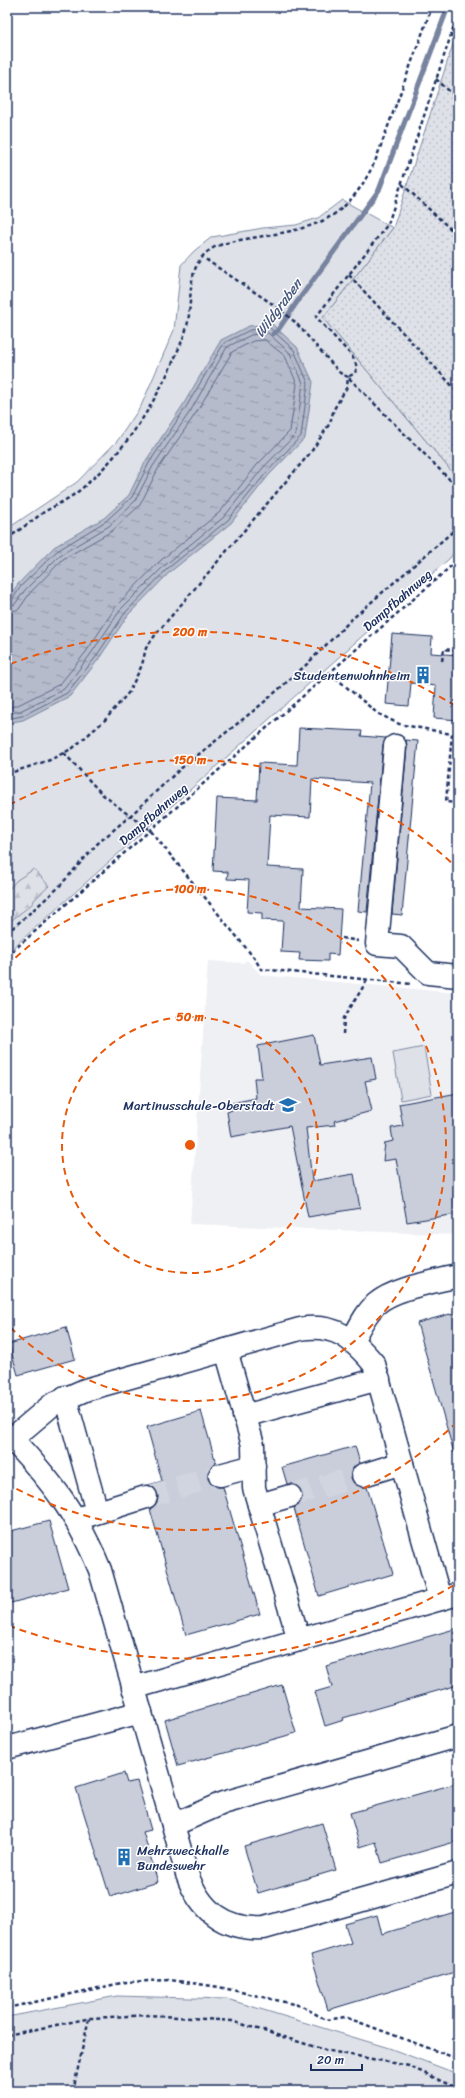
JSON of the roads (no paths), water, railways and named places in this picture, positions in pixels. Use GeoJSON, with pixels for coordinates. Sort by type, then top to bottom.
{"type":"FeatureCollection","features":[{"type":"Feature","properties":{"kind":"street"},"geometry":{"type":"LineString","coordinates":[[395,746],[376,944],[401,946],[428,973],[458,976]]}},
{"type":"Feature","properties":{"kind":"street"},"geometry":{"type":"LineString","coordinates":[[352,1341],[367,1314],[376,1304],[386,1297],[458,1276]]}},
{"type":"Feature","properties":{"kind":"street"},"geometry":{"type":"LineString","coordinates":[[133,1688],[449,1597],[402,1463],[374,1364],[352,1341],[341,1333],[312,1327],[226,1350],[65,1397],[53,1404],[10,1441],[48,1478],[76,1520],[90,1546],[100,1570],[133,1688],[173,1825],[194,1893],[202,1905],[213,1914],[240,1928],[264,1928],[278,1926],[458,1873]]}},
{"type":"Feature","properties":{"kind":"street"},"geometry":{"type":"LineString","coordinates":[[226,1350],[253,1445],[254,1488],[299,1640]]}},
{"type":"Feature","properties":{"kind":"street"},"geometry":{"type":"LineString","coordinates":[[244,1416],[379,1379]]}},
{"type":"Feature","properties":{"kind":"street"},"geometry":{"type":"LineString","coordinates":[[65,1397],[97,1512]]}},
{"type":"Feature","properties":{"kind":"street"},"geometry":{"type":"LineString","coordinates":[[363,1475],[402,1463]]}},
{"type":"Feature","properties":{"kind":"street"},"geometry":{"type":"LineString","coordinates":[[220,1476],[254,1466]]}},
{"type":"Feature","properties":{"kind":"street"},"geometry":{"type":"LineString","coordinates":[[259,1505],[290,1496]]}},
{"type":"Feature","properties":{"kind":"street"},"geometry":{"type":"LineString","coordinates":[[76,1520],[146,1497]]}},
{"type":"Feature","properties":{"kind":"street"},"geometry":{"type":"LineString","coordinates":[[7,1748],[141,1712]]}},
{"type":"Feature","properties":{"kind":"street"},"geometry":{"type":"LineString","coordinates":[[173,1825],[223,1803],[458,1736]]}},
{"type":"Feature","properties":{"kind":"water"},"geometry":{"type":"Polygon","coordinates":[[[272,324],[297,347],[313,382],[305,438],[269,475],[231,523],[170,572],[128,615],[98,660],[70,696],[23,720],[7,723],[7,600],[18,584],[54,547],[104,518],[129,495],[145,462],[183,405],[221,340],[249,326],[272,324]]]}},
{"type":"Feature","properties":{"kind":"waterway","name":"Wildgraben"},"geometry":{"type":"LineString","coordinates":[[273,334],[278,330],[379,190],[448,7]]}},
{"type":"Feature","properties":{"kind":"tunnel"},"geometry":{"type":"LineString","coordinates":[[146,1497],[220,1475]]}},
{"type":"Feature","properties":{"kind":"tunnel"},"geometry":{"type":"LineString","coordinates":[[290,1496],[363,1475]]}},
{"type":"Feature","properties":{"kind":"place","name":"Studentenwohnheim"},"geometry":{"type":"Point","coordinates":[423,675]}},
{"type":"Feature","properties":{"kind":"place","name":"Martinusschule-Oberstadt"},"geometry":{"type":"Point","coordinates":[288,1105]}},
{"type":"Feature","properties":{"kind":"place","name":"Mehrzweckhalle Bundeswehr"},"geometry":{"type":"Point","coordinates":[124,1857]}}]}
